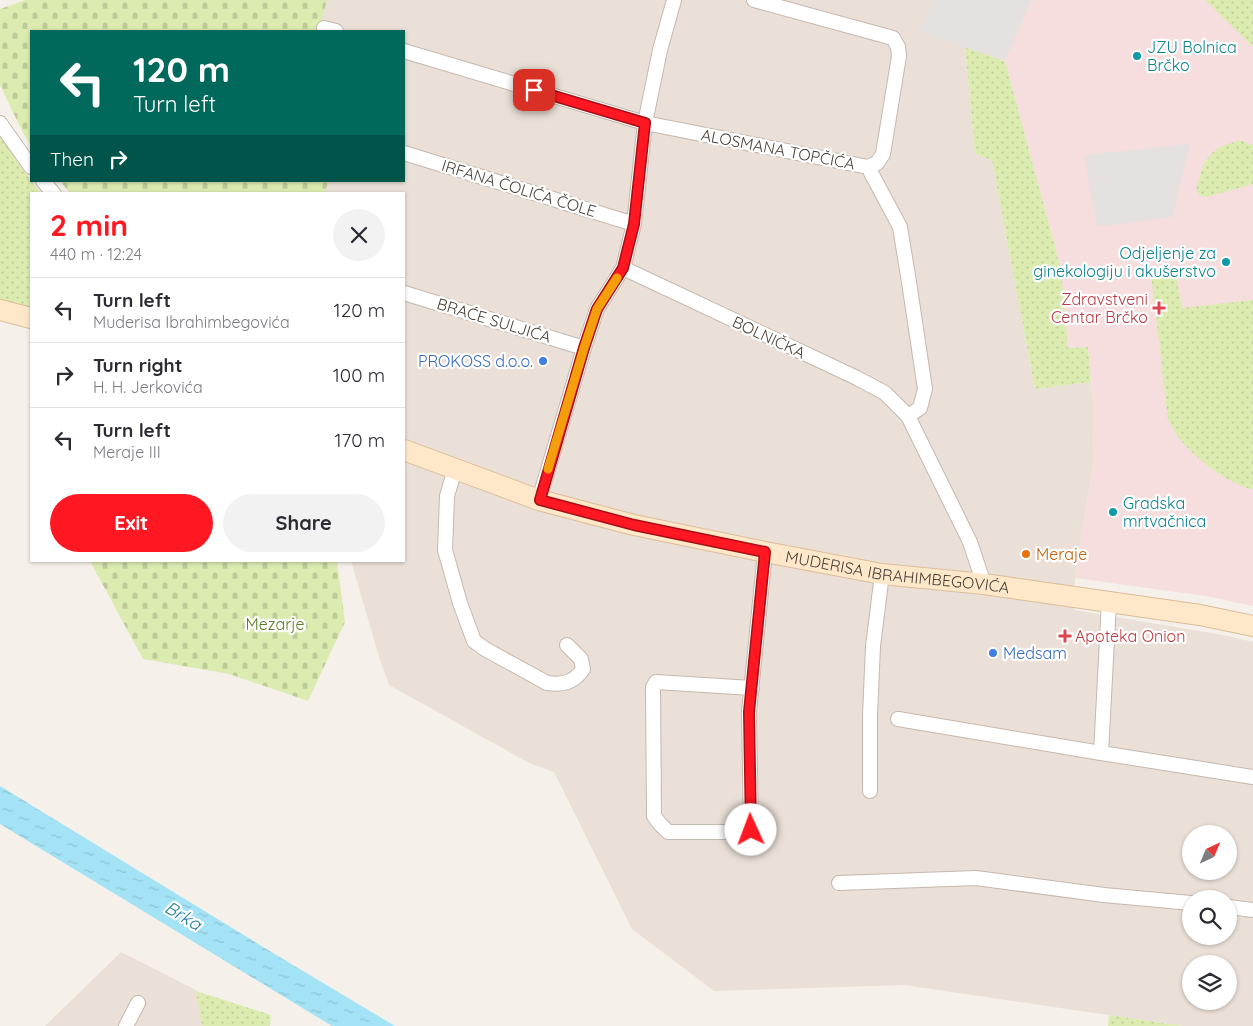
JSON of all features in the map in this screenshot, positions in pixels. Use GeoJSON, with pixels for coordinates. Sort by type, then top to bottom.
{"type":"FeatureCollection","features":[{"type":"Feature","properties":{"kind":"main road"},"geometry":{"type":"LineString","coordinates":[[0,310],[30,318]]}},
{"type":"Feature","properties":{"kind":"main road","name":"MUDERISA IBRAHIMBEGOVIĆA"},"geometry":{"type":"LineString","coordinates":[[405,450],[540,500],[634,525],[882,574],[984,584],[1200,615],[1253,626]]}},
{"type":"Feature","properties":{"kind":"street"},"geometry":{"type":"LineString","coordinates":[[540,500],[597,309],[623,268],[634,224],[645,123],[660,50],[674,0]]}},
{"type":"Feature","properties":{"kind":"street","name":"ALOSMANA TOPČIĆA"},"geometry":{"type":"LineString","coordinates":[[405,52],[645,123],[868,167],[877,163],[883,154],[899,56],[898,47],[893,38],[754,0]]}},
{"type":"Feature","properties":{"kind":"street"},"geometry":{"type":"LineString","coordinates":[[0,123],[30,166]]}},
{"type":"Feature","properties":{"kind":"street","name":"IRFANA ČOLIĆA ČOLE"},"geometry":{"type":"LineString","coordinates":[[405,153],[634,224]]}},
{"type":"Feature","properties":{"kind":"street"},"geometry":{"type":"LineString","coordinates":[[868,167],[900,227],[909,282],[925,389],[920,408],[908,416]]}},
{"type":"Feature","properties":{"kind":"street"},"geometry":{"type":"LineString","coordinates":[[44,182],[52,192]]}},
{"type":"Feature","properties":{"kind":"street","name":"BOLNIČKA"},"geometry":{"type":"LineString","coordinates":[[623,268],[885,393],[908,416],[970,542],[984,584]]}},
{"type":"Feature","properties":{"kind":"street","name":"BRAĆE SULJIĆA"},"geometry":{"type":"LineString","coordinates":[[405,293],[584,348]]}},
{"type":"Feature","properties":{"kind":"street"},"geometry":{"type":"LineString","coordinates":[[455,469],[447,496],[445,550],[460,603],[474,641],[547,683],[558,684],[569,682],[577,677],[582,669],[581,660],[567,645]]}},
{"type":"Feature","properties":{"kind":"street"},"geometry":{"type":"LineString","coordinates":[[752,688],[656,682],[653,687],[654,816],[668,832],[748,832],[751,830],[749,736],[765,552]]}},
{"type":"Feature","properties":{"kind":"street"},"geometry":{"type":"LineString","coordinates":[[870,791],[870,715],[873,646],[882,574]]}},
{"type":"Feature","properties":{"kind":"street"},"geometry":{"type":"LineString","coordinates":[[1101,753],[1110,602]]}},
{"type":"Feature","properties":{"kind":"street"},"geometry":{"type":"LineString","coordinates":[[898,719],[1253,776]]}},
{"type":"Feature","properties":{"kind":"street"},"geometry":{"type":"LineString","coordinates":[[839,883],[976,878],[1104,895],[1182,902]]}},
{"type":"Feature","properties":{"kind":"street"},"geometry":{"type":"LineString","coordinates":[[1237,908],[1253,910]]}},
{"type":"Feature","properties":{"kind":"street"},"geometry":{"type":"LineString","coordinates":[[126,1026],[138,1003]]}},
{"type":"Feature","properties":{"kind":"shaded area"},"geometry":{"type":"Polygon","coordinates":[[[327,0],[932,0],[919,31],[965,47],[975,154],[992,160],[1035,389],[1091,382],[1094,407],[1093,465],[1075,578],[1074,610],[1223,635],[1253,642],[1253,1026],[1183,1026],[904,985],[714,991],[632,929],[554,772],[529,763],[389,685],[380,660],[351,562],[405,562],[405,192],[325,192],[329,182],[405,182],[405,30],[319,30],[327,0]]]}},
{"type":"Feature","properties":{"kind":"shaded area"},"geometry":{"type":"Polygon","coordinates":[[[932,0],[1032,0],[1005,61],[918,31],[932,0]]]}},
{"type":"Feature","properties":{"kind":"shaded area","name":"Zdravstveni Centar Brčko"},"geometry":{"type":"Polygon","coordinates":[[[1032,0],[1253,0],[1253,606],[1206,596],[1075,578],[1093,465],[1094,407],[1088,347],[1068,348],[1061,269],[1005,61],[1032,0]]]}},
{"type":"Feature","properties":{"kind":"shaded area"},"geometry":{"type":"Polygon","coordinates":[[[1190,144],[1172,217],[1097,227],[1084,155],[1190,144]]]}},
{"type":"Feature","properties":{"kind":"shaded area"},"geometry":{"type":"Polygon","coordinates":[[[121,952],[196,990],[202,1026],[45,1026],[121,952]]]}},
{"type":"Feature","properties":{"kind":"green space"},"geometry":{"type":"Polygon","coordinates":[[[25,0],[327,0],[319,30],[30,30],[30,144],[0,85],[0,9],[25,0]]]}},
{"type":"Feature","properties":{"kind":"green space"},"geometry":{"type":"Polygon","coordinates":[[[1253,0],[1253,47],[1206,1],[1253,0]]]}},
{"type":"Feature","properties":{"kind":"green space"},"geometry":{"type":"Polygon","coordinates":[[[965,47],[1005,61],[1061,269],[1068,348],[1088,347],[1091,382],[1035,389],[992,160],[975,154],[965,47]]]}},
{"type":"Feature","properties":{"kind":"green space"},"geometry":{"type":"Polygon","coordinates":[[[0,135],[30,182],[40,192],[30,192],[30,315],[0,303],[0,135]]]}},
{"type":"Feature","properties":{"kind":"green space"},"geometry":{"type":"Polygon","coordinates":[[[1240,140],[1253,145],[1253,184],[1206,197],[1199,195],[1197,184],[1206,161],[1218,148],[1240,140]]]}},
{"type":"Feature","properties":{"kind":"green space"},"geometry":{"type":"Polygon","coordinates":[[[61,182],[329,182],[325,192],[69,192],[61,182]]]}},
{"type":"Feature","properties":{"kind":"green space"},"geometry":{"type":"Polygon","coordinates":[[[1175,271],[1182,308],[1253,300],[1253,489],[1232,482],[1201,461],[1177,436],[1168,419],[1151,273],[1175,271]]]}},
{"type":"Feature","properties":{"kind":"green space","name":"Mezarje"},"geometry":{"type":"Polygon","coordinates":[[[91,562],[337,562],[345,622],[308,701],[229,674],[143,659],[91,562]]]}},
{"type":"Feature","properties":{"kind":"green space"},"geometry":{"type":"Polygon","coordinates":[[[196,991],[271,1015],[270,1026],[202,1026],[196,991]]]}},
{"type":"Feature","properties":{"kind":"green space"},"geometry":{"type":"Polygon","coordinates":[[[1109,1015],[1183,1026],[1108,1026],[1109,1015]]]}},
{"type":"Feature","properties":{"kind":"water","name":"Brka"},"geometry":{"type":"Polygon","coordinates":[[[0,786],[395,1026],[332,1026],[0,824],[0,786]]]}},
{"type":"Feature","properties":{"kind":"slow traffic"},"geometry":{"type":"LineString","coordinates":[[548,469],[597,309],[617,278]]}},
{"type":"Feature","properties":{"kind":"place","name":"JZU Bolnica Brčko"},"geometry":{"type":"Point","coordinates":[1137,56]}},
{"type":"Feature","properties":{"kind":"place","name":"Odjeljenje za ginekologiju i akušerstvo"},"geometry":{"type":"Point","coordinates":[1226,262]}},
{"type":"Feature","properties":{"kind":"place","name":"Zdravstveni Centar Brčko"},"geometry":{"type":"Point","coordinates":[1159,308]}},
{"type":"Feature","properties":{"kind":"place","name":"PROKOSS d.o.o."},"geometry":{"type":"Point","coordinates":[543,361]}},
{"type":"Feature","properties":{"kind":"place","name":"Gradska mrtvačnica"},"geometry":{"type":"Point","coordinates":[1113,512]}},
{"type":"Feature","properties":{"kind":"place","name":"Meraje"},"geometry":{"type":"Point","coordinates":[1026,554]}},
{"type":"Feature","properties":{"kind":"place","name":"Apoteka Onion"},"geometry":{"type":"Point","coordinates":[1065,636]}},
{"type":"Feature","properties":{"kind":"place","name":"Medsam"},"geometry":{"type":"Point","coordinates":[993,653]}},
{"type":"Feature","properties":{"kind":"route"},"geometry":{"type":"LineString","coordinates":[[534,90],[645,123],[634,224],[623,268],[597,309],[540,500],[634,525],[765,552],[749,712],[751,830]]}}]}
